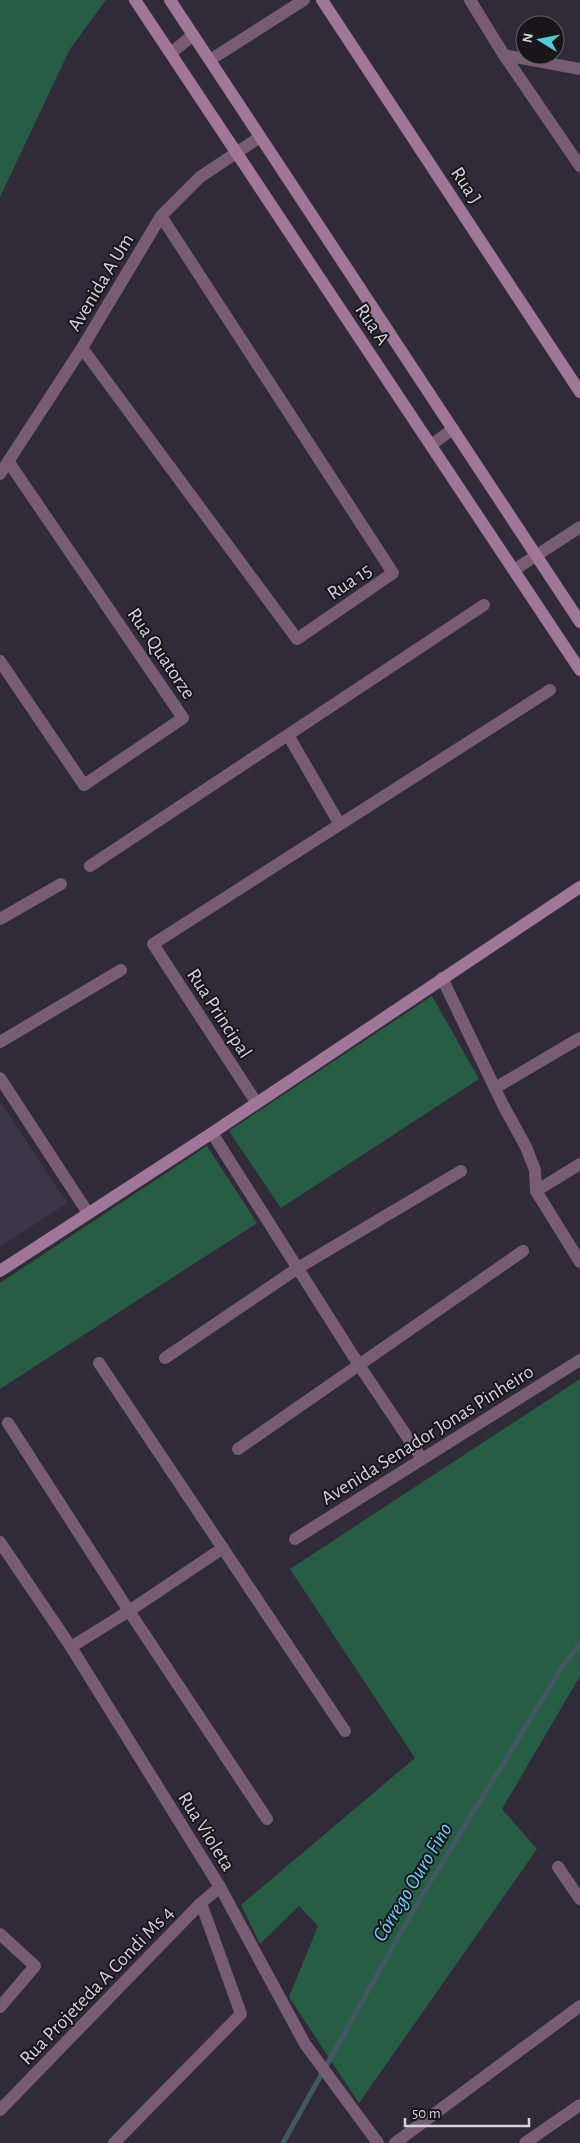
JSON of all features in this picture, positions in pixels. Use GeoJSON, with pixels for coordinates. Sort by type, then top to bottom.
{"type":"FeatureCollection","features":[{"type":"Feature","properties":{"kind":"street","name":"Rua A"},"geometry":{"type":"LineString","coordinates":[[135,0],[580,670]]}},
{"type":"Feature","properties":{"kind":"street","name":"Rua A"},"geometry":{"type":"LineString","coordinates":[[170,0],[580,622]]}},
{"type":"Feature","properties":{"kind":"street"},"geometry":{"type":"LineString","coordinates":[[210,60],[304,0]]}},
{"type":"Feature","properties":{"kind":"street","name":"Rua J"},"geometry":{"type":"LineString","coordinates":[[322,0],[580,392]]}},
{"type":"Feature","properties":{"kind":"street"},"geometry":{"type":"LineString","coordinates":[[470,0],[504,55],[580,166]]}},
{"type":"Feature","properties":{"kind":"street"},"geometry":{"type":"LineString","coordinates":[[171,53],[194,35]]}},
{"type":"Feature","properties":{"kind":"street"},"geometry":{"type":"LineString","coordinates":[[504,55],[580,69]]}},
{"type":"Feature","properties":{"kind":"street","name":"Avenida A Um"},"geometry":{"type":"LineString","coordinates":[[0,474],[82,348],[161,216],[200,177],[260,137]]}},
{"type":"Feature","properties":{"kind":"street","name":"Rua 15"},"geometry":{"type":"LineString","coordinates":[[82,348],[297,639],[393,573],[161,216]]}},
{"type":"Feature","properties":{"kind":"street"},"geometry":{"type":"LineString","coordinates":[[431,445],[453,429]]}},
{"type":"Feature","properties":{"kind":"street","name":"Rua Quatorze"},"geometry":{"type":"LineString","coordinates":[[0,662],[84,785],[184,718],[8,461]]}},
{"type":"Feature","properties":{"kind":"street"},"geometry":{"type":"LineString","coordinates":[[514,570],[580,527]]}},
{"type":"Feature","properties":{"kind":"street"},"geometry":{"type":"LineString","coordinates":[[90,866],[484,605]]}},
{"type":"Feature","properties":{"kind":"street"},"geometry":{"type":"LineString","coordinates":[[288,735],[339,823],[550,690]]}},
{"type":"Feature","properties":{"kind":"street","name":"Rua Principal"},"geometry":{"type":"LineString","coordinates":[[256,1102],[152,944],[339,823]]}},
{"type":"Feature","properties":{"kind":"street"},"geometry":{"type":"LineString","coordinates":[[0,919],[61,884]]}},
{"type":"Feature","properties":{"kind":"street"},"geometry":{"type":"LineString","coordinates":[[0,1271],[212,1133],[580,887]]}},
{"type":"Feature","properties":{"kind":"street"},"geometry":{"type":"LineString","coordinates":[[0,1042],[121,970]]}},
{"type":"Feature","properties":{"kind":"street"},"geometry":{"type":"LineString","coordinates":[[442,978],[526,1147],[535,1170],[536,1190],[580,1262]]}},
{"type":"Feature","properties":{"kind":"street"},"geometry":{"type":"LineString","coordinates":[[495,1088],[580,1038]]}},
{"type":"Feature","properties":{"kind":"street"},"geometry":{"type":"LineString","coordinates":[[0,1078],[88,1213]]}},
{"type":"Feature","properties":{"kind":"street"},"geometry":{"type":"LineString","coordinates":[[212,1133],[359,1365],[422,1458]]}},
{"type":"Feature","properties":{"kind":"street"},"geometry":{"type":"LineString","coordinates":[[536,1190],[580,1164]]}},
{"type":"Feature","properties":{"kind":"street"},"geometry":{"type":"LineString","coordinates":[[165,1358],[298,1268],[461,1171]]}},
{"type":"Feature","properties":{"kind":"street"},"geometry":{"type":"LineString","coordinates":[[238,1449],[523,1251]]}},
{"type":"Feature","properties":{"kind":"street","name":"Avenida Senador Jonas Pinheiro"},"geometry":{"type":"LineString","coordinates":[[295,1539],[580,1360]]}},
{"type":"Feature","properties":{"kind":"street"},"geometry":{"type":"LineString","coordinates":[[99,1363],[345,1731]]}},
{"type":"Feature","properties":{"kind":"street"},"geometry":{"type":"LineString","coordinates":[[8,1423],[129,1611],[267,1819]]}},
{"type":"Feature","properties":{"kind":"street","name":"Rua Violeta"},"geometry":{"type":"LineString","coordinates":[[0,1542],[71,1647],[220,1887],[305,2044],[378,2143]]}},
{"type":"Feature","properties":{"kind":"street"},"geometry":{"type":"LineString","coordinates":[[71,1647],[223,1548]]}},
{"type":"Feature","properties":{"kind":"street"},"geometry":{"type":"LineString","coordinates":[[558,1867],[580,1899]]}},
{"type":"Feature","properties":{"kind":"street","name":"Rua Projeteda A Condi Ms 4"},"geometry":{"type":"LineString","coordinates":[[0,2110],[201,1903],[220,1887]]}},
{"type":"Feature","properties":{"kind":"street"},"geometry":{"type":"LineString","coordinates":[[114,2143],[241,2014],[201,1903]]}},
{"type":"Feature","properties":{"kind":"street"},"geometry":{"type":"LineString","coordinates":[[0,1934],[35,1966],[0,2007]]}},
{"type":"Feature","properties":{"kind":"street"},"geometry":{"type":"LineString","coordinates":[[395,2143],[580,2006]]}},
{"type":"Feature","properties":{"kind":"street"},"geometry":{"type":"LineString","coordinates":[[525,2143],[580,2105]]}},
{"type":"Feature","properties":{"kind":"shaded area"},"geometry":{"type":"Polygon","coordinates":[[[2,1104],[67,1203],[0,1247],[0,1105],[2,1104]]]}},
{"type":"Feature","properties":{"kind":"green space"},"geometry":{"type":"Polygon","coordinates":[[[0,0],[106,0],[70,49],[0,197],[0,0]]]}},
{"type":"Feature","properties":{"kind":"green space"},"geometry":{"type":"Polygon","coordinates":[[[432,996],[479,1079],[281,1208],[229,1131],[432,996]]]}},
{"type":"Feature","properties":{"kind":"green space"},"geometry":{"type":"Polygon","coordinates":[[[207,1146],[257,1223],[0,1389],[0,1283],[207,1146]]]}},
{"type":"Feature","properties":{"kind":"green space"},"geometry":{"type":"Polygon","coordinates":[[[580,1379],[580,1676],[502,1809],[537,1849],[359,2103],[289,1997],[318,1926],[299,1906],[260,1944],[241,1905],[415,1758],[290,1569],[580,1379]]]}},
{"type":"Feature","properties":{"kind":"waterway","name":"Córrego Ouro Fino"},"geometry":{"type":"LineString","coordinates":[[283,2143],[415,1907],[566,1661],[580,1644]]}}]}
